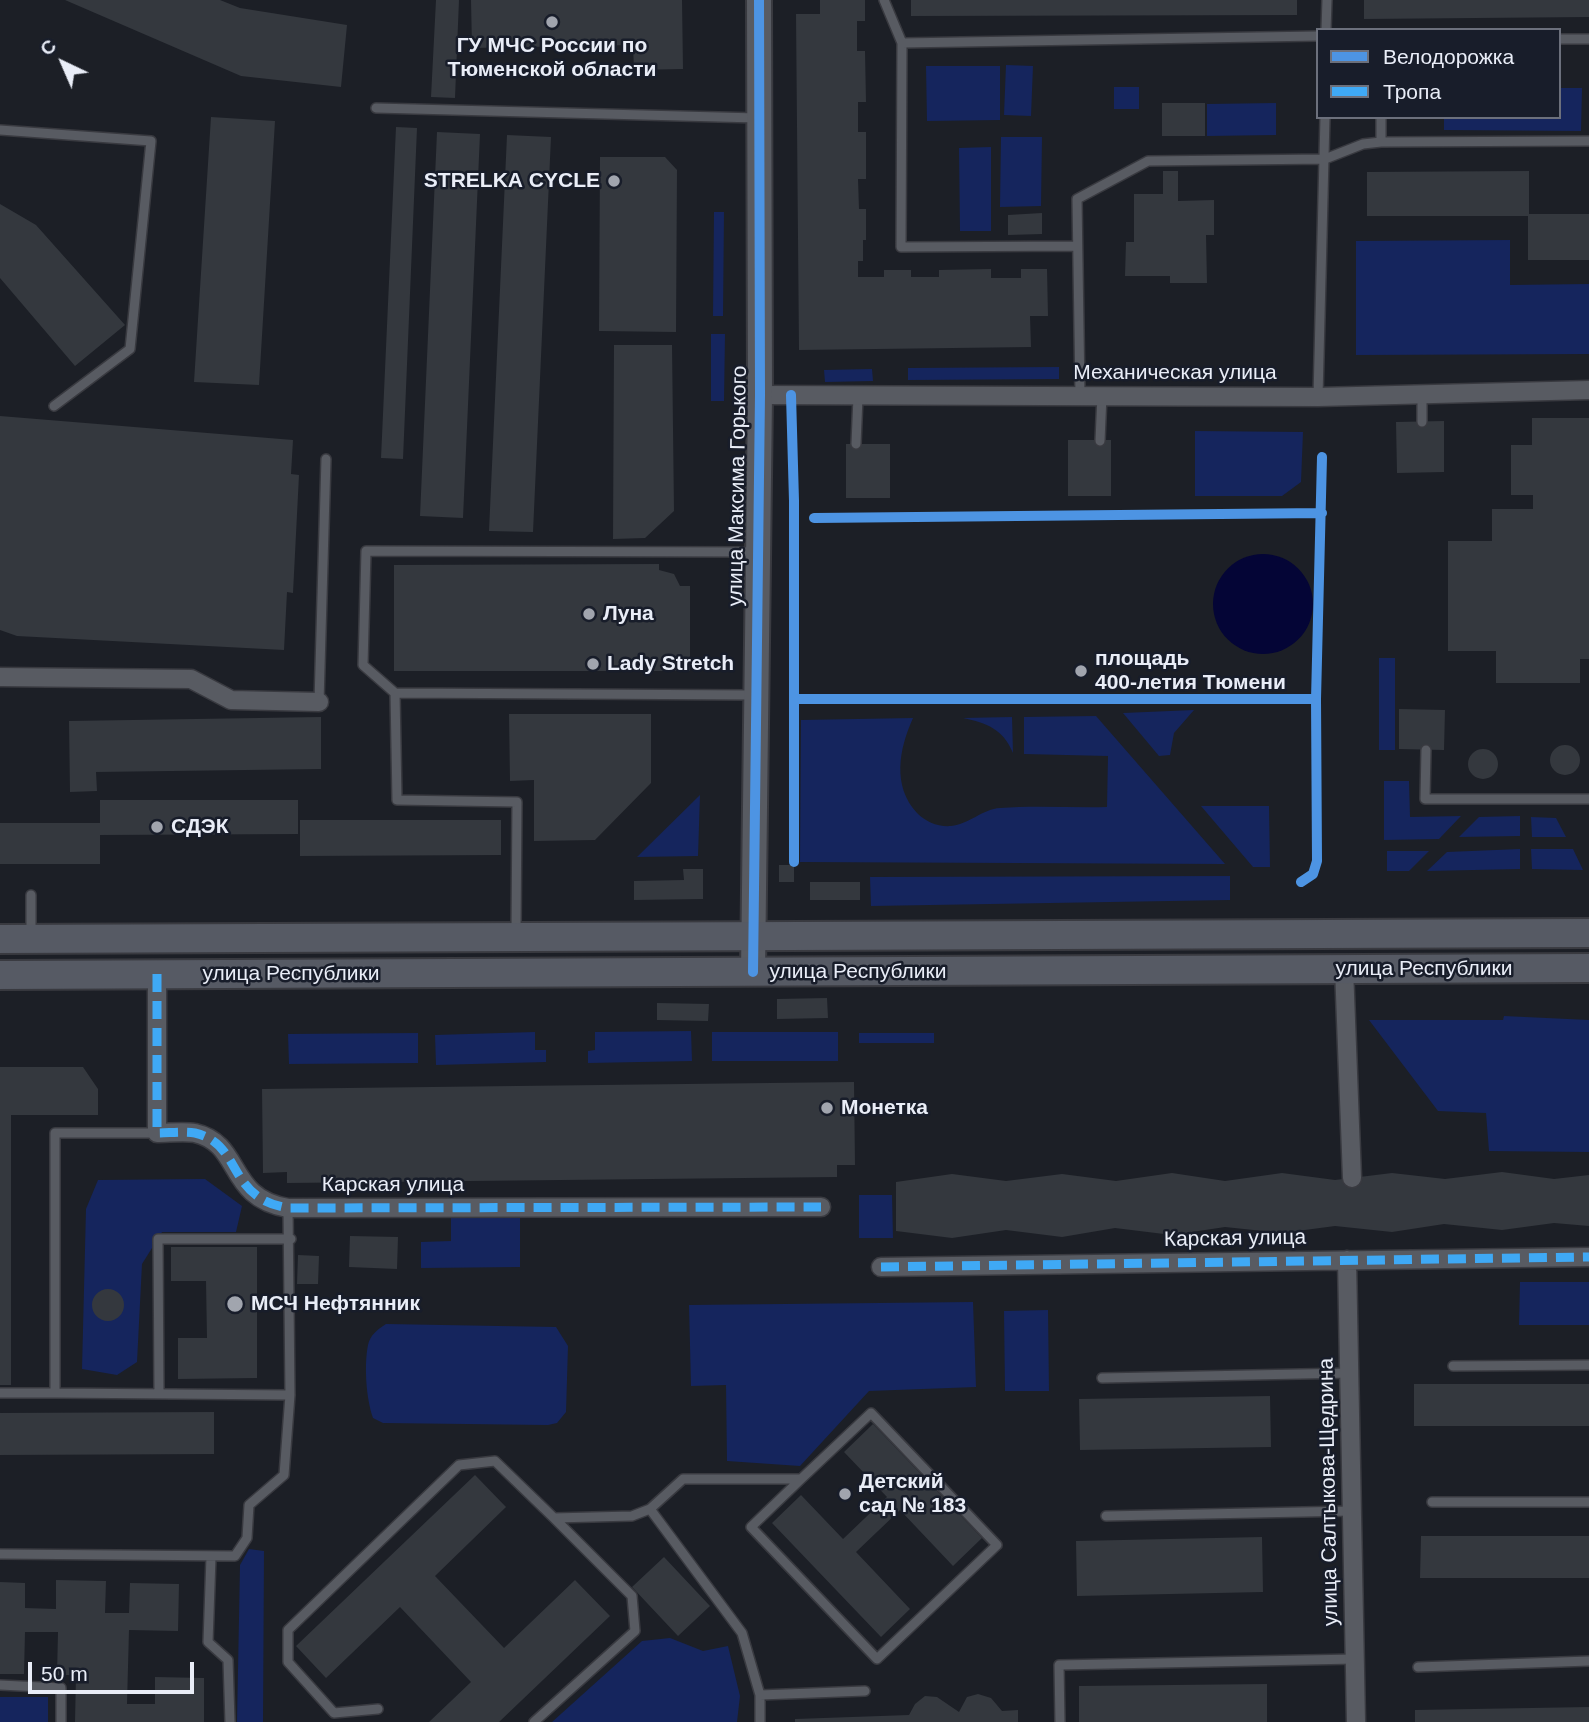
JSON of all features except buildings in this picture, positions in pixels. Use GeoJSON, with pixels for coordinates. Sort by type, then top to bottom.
{"type":"FeatureCollection","features":[{"type":"Feature","properties":{"kind":"main road","name":"улица Республики"},"geometry":{"type":"LineString","coordinates":[[0,939],[1589,933]]}},
{"type":"Feature","properties":{"kind":"main road","name":"улица Республики"},"geometry":{"type":"LineString","coordinates":[[0,975],[1589,968]]}},
{"type":"Feature","properties":{"kind":"street","name":"улица Максима Горького"},"geometry":{"type":"LineString","coordinates":[[753,972],[754,695],[760,395],[759,0]]}},
{"type":"Feature","properties":{"kind":"street","name":"Механическая улица"},"geometry":{"type":"LineString","coordinates":[[760,395],[1318,397],[1589,390]]}},
{"type":"Feature","properties":{"kind":"street"},"geometry":{"type":"LineString","coordinates":[[0,677],[191,678],[231,701],[318,702]]}},
{"type":"Feature","properties":{"kind":"street"},"geometry":{"type":"LineString","coordinates":[[1344,968],[1352,1178]]}},
{"type":"Feature","properties":{"kind":"street"},"geometry":{"type":"LineString","coordinates":[[157,974],[157,1133]]}},
{"type":"Feature","properties":{"kind":"street","name":"Карская улица"},"geometry":{"type":"LineString","coordinates":[[157,1133],[195,1133],[214,1141],[228,1155],[252,1195],[268,1205],[288,1208],[821,1207]]}},
{"type":"Feature","properties":{"kind":"street","name":"Карская улица"},"geometry":{"type":"LineString","coordinates":[[881,1267],[1589,1257]]}},
{"type":"Feature","properties":{"kind":"street","name":"улица Салтыкова-Щедрина"},"geometry":{"type":"LineString","coordinates":[[1347,1260],[1356,1722]]}},
{"type":"Feature","properties":{"kind":"lane"},"geometry":{"type":"LineString","coordinates":[[884,0],[902,43],[901,247],[1077,246]]}},
{"type":"Feature","properties":{"kind":"lane"},"geometry":{"type":"LineString","coordinates":[[1326,28],[1327,0]]}},
{"type":"Feature","properties":{"kind":"lane"},"geometry":{"type":"LineString","coordinates":[[902,43],[1316,36]]}},
{"type":"Feature","properties":{"kind":"lane"},"geometry":{"type":"LineString","coordinates":[[1561,38],[1589,39]]}},
{"type":"Feature","properties":{"kind":"lane"},"geometry":{"type":"LineString","coordinates":[[376,108],[758,118]]}},
{"type":"Feature","properties":{"kind":"lane"},"geometry":{"type":"LineString","coordinates":[[1318,397],[1325,119]]}},
{"type":"Feature","properties":{"kind":"lane"},"geometry":{"type":"LineString","coordinates":[[1381,119],[1381,142]]}},
{"type":"Feature","properties":{"kind":"lane"},"geometry":{"type":"LineString","coordinates":[[0,130],[151,141],[131,349],[54,406]]}},
{"type":"Feature","properties":{"kind":"lane"},"geometry":{"type":"LineString","coordinates":[[1080,395],[1077,199],[1148,161],[1325,159],[1363,144],[1381,142],[1589,141]]}},
{"type":"Feature","properties":{"kind":"lane"},"geometry":{"type":"LineString","coordinates":[[1422,393],[1422,422]]}},
{"type":"Feature","properties":{"kind":"lane"},"geometry":{"type":"LineString","coordinates":[[1100,440],[1102,395]]}},
{"type":"Feature","properties":{"kind":"lane"},"geometry":{"type":"LineString","coordinates":[[856,444],[858,397]]}},
{"type":"Feature","properties":{"kind":"lane"},"geometry":{"type":"LineString","coordinates":[[318,702],[326,459]]}},
{"type":"Feature","properties":{"kind":"lane"},"geometry":{"type":"LineString","coordinates":[[754,695],[395,693],[363,665],[366,551],[757,552]]}},
{"type":"Feature","properties":{"kind":"lane"},"geometry":{"type":"LineString","coordinates":[[395,693],[397,800],[517,802],[515,937]]}},
{"type":"Feature","properties":{"kind":"lane"},"geometry":{"type":"LineString","coordinates":[[1426,750],[1425,799],[1589,799]]}},
{"type":"Feature","properties":{"kind":"lane"},"geometry":{"type":"LineString","coordinates":[[31,895],[31,939]]}},
{"type":"Feature","properties":{"kind":"lane"},"geometry":{"type":"LineString","coordinates":[[55,1393],[55,1133],[157,1133]]}},
{"type":"Feature","properties":{"kind":"lane"},"geometry":{"type":"LineString","coordinates":[[0,1554],[235,1556],[247,1538],[249,1505],[284,1475],[290,1395],[288,1208]]}},
{"type":"Feature","properties":{"kind":"lane"},"geometry":{"type":"LineString","coordinates":[[159,1394],[158,1239],[290,1239]]}},
{"type":"Feature","properties":{"kind":"lane"},"geometry":{"type":"LineString","coordinates":[[1453,1366],[1589,1365]]}},
{"type":"Feature","properties":{"kind":"lane"},"geometry":{"type":"LineString","coordinates":[[1102,1378],[1350,1373]]}},
{"type":"Feature","properties":{"kind":"lane"},"geometry":{"type":"LineString","coordinates":[[0,1393],[290,1395]]}},
{"type":"Feature","properties":{"kind":"lane"},"geometry":{"type":"LineString","coordinates":[[554,1518],[632,1516],[650,1509],[682,1479],[802,1479],[871,1413],[997,1545],[877,1659],[751,1527],[802,1479]]}},
{"type":"Feature","properties":{"kind":"lane"},"geometry":{"type":"LineString","coordinates":[[377,1709],[334,1713],[288,1662],[288,1630],[459,1465],[495,1461],[632,1596],[635,1631],[534,1722]]}},
{"type":"Feature","properties":{"kind":"lane"},"geometry":{"type":"LineString","coordinates":[[1432,1502],[1589,1502]]}},
{"type":"Feature","properties":{"kind":"lane"},"geometry":{"type":"LineString","coordinates":[[650,1509],[742,1633],[760,1695],[760,1722]]}},
{"type":"Feature","properties":{"kind":"lane"},"geometry":{"type":"LineString","coordinates":[[1106,1517],[1352,1511]]}},
{"type":"Feature","properties":{"kind":"lane"},"geometry":{"type":"LineString","coordinates":[[211,1557],[208,1642],[228,1660],[230,1722]]}},
{"type":"Feature","properties":{"kind":"lane"},"geometry":{"type":"LineString","coordinates":[[1060,1722],[1059,1665],[1355,1659]]}},
{"type":"Feature","properties":{"kind":"lane"},"geometry":{"type":"LineString","coordinates":[[1418,1667],[1589,1661]]}},
{"type":"Feature","properties":{"kind":"lane"},"geometry":{"type":"LineString","coordinates":[[0,1685],[61,1688],[61,1722]]}},
{"type":"Feature","properties":{"kind":"lane"},"geometry":{"type":"LineString","coordinates":[[760,1695],[865,1691]]}},
{"type":"Feature","properties":{"kind":"shaded area"},"geometry":{"type":"Polygon","coordinates":[[[1006,65],[1033,66],[1031,116],[1004,115],[1006,65]]]}},
{"type":"Feature","properties":{"kind":"shaded area"},"geometry":{"type":"Polygon","coordinates":[[[926,66],[1000,66],[1000,120],[927,121],[926,66]]]}},
{"type":"Feature","properties":{"kind":"shaded area"},"geometry":{"type":"Polygon","coordinates":[[[1114,87],[1139,87],[1139,109],[1114,109],[1114,87]]]}},
{"type":"Feature","properties":{"kind":"shaded area"},"geometry":{"type":"Polygon","coordinates":[[[1561,88],[1582,88],[1581,131],[1444,130],[1444,119],[1561,119],[1561,88]]]}},
{"type":"Feature","properties":{"kind":"shaded area"},"geometry":{"type":"Polygon","coordinates":[[[1276,103],[1276,135],[1207,136],[1207,104],[1276,103]]]}},
{"type":"Feature","properties":{"kind":"shaded area"},"geometry":{"type":"Polygon","coordinates":[[[1001,137],[1042,137],[1041,206],[1000,207],[1001,137]]]}},
{"type":"Feature","properties":{"kind":"shaded area"},"geometry":{"type":"Polygon","coordinates":[[[991,147],[991,231],[960,231],[959,148],[991,147]]]}},
{"type":"Feature","properties":{"kind":"shaded area"},"geometry":{"type":"Polygon","coordinates":[[[714,212],[724,212],[723,316],[713,316],[714,212]]]}},
{"type":"Feature","properties":{"kind":"shaded area"},"geometry":{"type":"Polygon","coordinates":[[[1510,240],[1510,285],[1589,284],[1589,354],[1356,355],[1356,241],[1510,240]]]}},
{"type":"Feature","properties":{"kind":"shaded area"},"geometry":{"type":"Polygon","coordinates":[[[711,334],[725,334],[724,401],[711,401],[711,334]]]}},
{"type":"Feature","properties":{"kind":"shaded area"},"geometry":{"type":"Polygon","coordinates":[[[1059,367],[1059,379],[908,380],[908,368],[1059,367]]]}},
{"type":"Feature","properties":{"kind":"shaded area"},"geometry":{"type":"Polygon","coordinates":[[[872,369],[873,381],[825,382],[824,370],[872,369]]]}},
{"type":"Feature","properties":{"kind":"shaded area"},"geometry":{"type":"Polygon","coordinates":[[[1195,431],[1303,432],[1301,482],[1282,496],[1195,496],[1195,431]]]}},
{"type":"Feature","properties":{"kind":"shaded area"},"geometry":{"type":"Polygon","coordinates":[[[1263,554],[1282,558],[1299,568],[1309,585],[1313,604],[1309,623],[1299,640],[1282,650],[1263,654],[1244,650],[1227,640],[1217,623],[1213,604],[1217,585],[1227,568],[1244,558],[1263,554]]]}},
{"type":"Feature","properties":{"kind":"shaded area"},"geometry":{"type":"Polygon","coordinates":[[[1379,658],[1395,658],[1395,750],[1379,750],[1379,658]]]}},
{"type":"Feature","properties":{"kind":"shaded area"},"geometry":{"type":"Polygon","coordinates":[[[1194,710],[1174,733],[1170,755],[1159,756],[1123,713],[1194,710]]]}},
{"type":"Feature","properties":{"kind":"shaded area"},"geometry":{"type":"Polygon","coordinates":[[[1096,716],[1225,864],[800,862],[801,720],[913,718],[904,742],[900,767],[904,791],[917,813],[932,823],[946,826],[958,825],[1000,808],[1107,807],[1108,756],[1024,754],[1024,717],[1096,716]]]}},
{"type":"Feature","properties":{"kind":"shaded area"},"geometry":{"type":"Polygon","coordinates":[[[1012,717],[1013,753],[1004,738],[993,728],[963,718],[1012,717]]]}},
{"type":"Feature","properties":{"kind":"shaded area"},"geometry":{"type":"Polygon","coordinates":[[[1384,781],[1409,781],[1410,817],[1461,816],[1439,839],[1384,840],[1384,781]]]}},
{"type":"Feature","properties":{"kind":"shaded area"},"geometry":{"type":"Polygon","coordinates":[[[700,795],[698,856],[637,857],[700,795]]]}},
{"type":"Feature","properties":{"kind":"shaded area"},"geometry":{"type":"Polygon","coordinates":[[[1201,806],[1269,806],[1270,867],[1253,867],[1201,806]]]}},
{"type":"Feature","properties":{"kind":"shaded area"},"geometry":{"type":"Polygon","coordinates":[[[1520,816],[1520,836],[1459,837],[1479,817],[1520,816]]]}},
{"type":"Feature","properties":{"kind":"shaded area"},"geometry":{"type":"Polygon","coordinates":[[[1531,817],[1556,818],[1566,837],[1532,837],[1531,817]]]}},
{"type":"Feature","properties":{"kind":"shaded area"},"geometry":{"type":"Polygon","coordinates":[[[1520,849],[1520,869],[1427,871],[1447,852],[1520,849]]]}},
{"type":"Feature","properties":{"kind":"shaded area"},"geometry":{"type":"Polygon","coordinates":[[[1531,849],[1573,849],[1583,870],[1532,869],[1531,849]]]}},
{"type":"Feature","properties":{"kind":"shaded area"},"geometry":{"type":"Polygon","coordinates":[[[1387,851],[1429,851],[1409,871],[1387,871],[1387,851]]]}},
{"type":"Feature","properties":{"kind":"shaded area"},"geometry":{"type":"Polygon","coordinates":[[[1230,876],[1230,900],[871,906],[870,877],[1230,876]]]}},
{"type":"Feature","properties":{"kind":"shaded area"},"geometry":{"type":"Polygon","coordinates":[[[1504,1016],[1589,1020],[1589,1152],[1489,1151],[1486,1113],[1438,1111],[1369,1020],[1503,1020],[1504,1016]]]}},
{"type":"Feature","properties":{"kind":"shaded area"},"geometry":{"type":"Polygon","coordinates":[[[691,1031],[692,1061],[588,1063],[588,1051],[595,1050],[595,1032],[691,1031]]]}},
{"type":"Feature","properties":{"kind":"shaded area"},"geometry":{"type":"Polygon","coordinates":[[[535,1032],[535,1050],[546,1050],[546,1062],[436,1065],[435,1035],[535,1032]]]}},
{"type":"Feature","properties":{"kind":"shaded area"},"geometry":{"type":"Polygon","coordinates":[[[712,1032],[838,1032],[838,1061],[712,1061],[712,1032]]]}},
{"type":"Feature","properties":{"kind":"shaded area"},"geometry":{"type":"Polygon","coordinates":[[[418,1033],[418,1063],[289,1064],[288,1034],[418,1033]]]}},
{"type":"Feature","properties":{"kind":"shaded area"},"geometry":{"type":"Polygon","coordinates":[[[859,1033],[934,1033],[934,1043],[859,1043],[859,1033]]]}},
{"type":"Feature","properties":{"kind":"shaded area"},"geometry":{"type":"Polygon","coordinates":[[[205,1179],[242,1206],[236,1232],[162,1232],[142,1264],[137,1362],[117,1375],[82,1369],[86,1209],[98,1180],[205,1179]]]}},
{"type":"Feature","properties":{"kind":"shaded area"},"geometry":{"type":"Polygon","coordinates":[[[859,1195],[892,1195],[893,1238],[859,1238],[859,1195]]]}},
{"type":"Feature","properties":{"kind":"shaded area"},"geometry":{"type":"Polygon","coordinates":[[[451,1211],[520,1211],[520,1267],[421,1268],[421,1242],[451,1241],[451,1211]]]}},
{"type":"Feature","properties":{"kind":"shaded area"},"geometry":{"type":"Polygon","coordinates":[[[1520,1282],[1589,1282],[1589,1325],[1519,1325],[1520,1282]]]}},
{"type":"Feature","properties":{"kind":"shaded area"},"geometry":{"type":"Polygon","coordinates":[[[973,1302],[976,1387],[869,1391],[800,1466],[727,1461],[726,1385],[691,1386],[689,1305],[973,1302]]]}},
{"type":"Feature","properties":{"kind":"shaded area"},"geometry":{"type":"Polygon","coordinates":[[[1048,1310],[1049,1391],[1005,1391],[1004,1311],[1048,1310]]]}},
{"type":"Feature","properties":{"kind":"shaded area"},"geometry":{"type":"Polygon","coordinates":[[[386,1324],[556,1327],[568,1346],[566,1412],[557,1423],[548,1425],[383,1423],[373,1418],[367,1391],[366,1362],[371,1338],[386,1324]]]}},
{"type":"Feature","properties":{"kind":"shaded area"},"geometry":{"type":"Polygon","coordinates":[[[249,1549],[264,1551],[263,1722],[237,1722],[240,1565],[249,1549]]]}},
{"type":"Feature","properties":{"kind":"shaded area"},"geometry":{"type":"Polygon","coordinates":[[[670,1638],[703,1651],[728,1646],[740,1696],[737,1722],[552,1722],[642,1641],[670,1638]]]}},
{"type":"Feature","properties":{"kind":"shaded area"},"geometry":{"type":"Polygon","coordinates":[[[0,1697],[48,1697],[48,1722],[0,1722],[0,1697]]]}},
{"type":"Feature","properties":{"kind":"marked path"},"geometry":{"type":"LineString","coordinates":[[157,974],[157,1133],[191,1132],[210,1139],[221,1148],[254,1194],[268,1202],[288,1208],[821,1207]]}},
{"type":"Feature","properties":{"kind":"marked path"},"geometry":{"type":"LineString","coordinates":[[881,1267],[1589,1257]]}},
{"type":"Feature","properties":{"kind":"cycle path"},"geometry":{"type":"LineString","coordinates":[[753,972],[760,395],[759,0]]}},
{"type":"Feature","properties":{"kind":"cycle path"},"geometry":{"type":"LineString","coordinates":[[791,395],[794,501],[794,862]]}},
{"type":"Feature","properties":{"kind":"cycle path"},"geometry":{"type":"LineString","coordinates":[[1301,882],[1313,874],[1317,861],[1316,699],[1322,457]]}},
{"type":"Feature","properties":{"kind":"cycle path"},"geometry":{"type":"LineString","coordinates":[[814,518],[1322,513]]}},
{"type":"Feature","properties":{"kind":"cycle path"},"geometry":{"type":"LineString","coordinates":[[794,699],[1316,699]]}},
{"type":"Feature","properties":{"kind":"place","name":"ГУ МЧС России по Тюменской области"},"geometry":{"type":"Point","coordinates":[552,22]}},
{"type":"Feature","properties":{"kind":"place","name":"STRELKA CYCLE"},"geometry":{"type":"Point","coordinates":[614,181]}},
{"type":"Feature","properties":{"kind":"place","name":"Луна"},"geometry":{"type":"Point","coordinates":[589,614]}},
{"type":"Feature","properties":{"kind":"place","name":"Lady Stretch"},"geometry":{"type":"Point","coordinates":[593,664]}},
{"type":"Feature","properties":{"kind":"place","name":"площадь 400-летия Тюмени"},"geometry":{"type":"Point","coordinates":[1081,671]}},
{"type":"Feature","properties":{"kind":"place","name":"СДЭК"},"geometry":{"type":"Point","coordinates":[157,827]}},
{"type":"Feature","properties":{"kind":"place","name":"Монетка"},"geometry":{"type":"Point","coordinates":[827,1108]}},
{"type":"Feature","properties":{"kind":"place","name":"МСЧ Нефтянник"},"geometry":{"type":"Point","coordinates":[235,1304]}},
{"type":"Feature","properties":{"kind":"place","name":"Детский сад № 183"},"geometry":{"type":"Point","coordinates":[845,1494]}}]}
